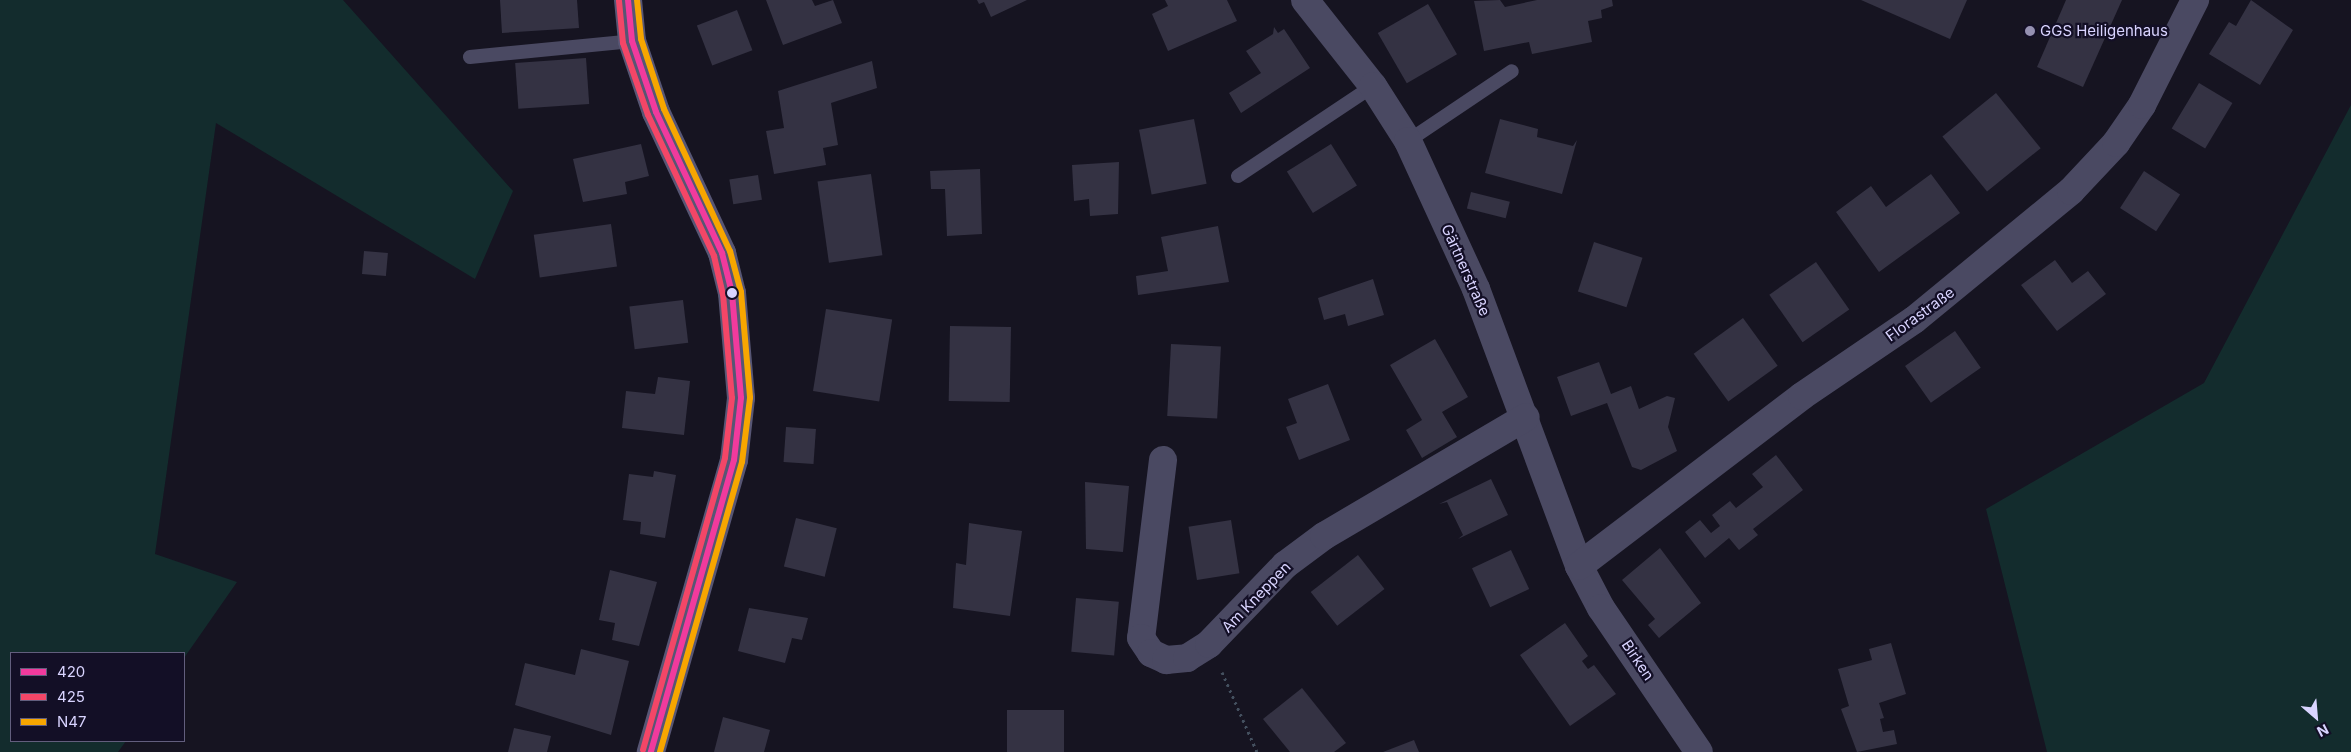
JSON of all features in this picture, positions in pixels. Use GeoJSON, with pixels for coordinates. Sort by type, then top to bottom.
{"type":"FeatureCollection","features":[{"type":"Feature","properties":{"kind":"street"},"geometry":{"type":"LineString","coordinates":[[628,0],[632,41],[656,112],[722,254],[732,293],[741,398],[734,460],[651,752]]}},
{"type":"Feature","properties":{"kind":"street","name":"Gärtnerstraße"},"geometry":{"type":"LineString","coordinates":[[1305,0],[1373,86],[1408,141],[1476,289],[1526,417],[1579,566]]}},
{"type":"Feature","properties":{"kind":"street","name":"Florastraße"},"geometry":{"type":"LineString","coordinates":[[1579,566],[1802,396],[1914,320],[2071,191],[2116,143],[2142,105],[2195,0]]}},
{"type":"Feature","properties":{"kind":"street","name":"Am Kneppen"},"geometry":{"type":"LineString","coordinates":[[1163,460],[1141,638],[1151,653],[1166,660],[1187,658],[1210,644],[1285,565],[1324,536],[1526,417]]}},
{"type":"Feature","properties":{"kind":"street","name":"Birken"},"geometry":{"type":"LineString","coordinates":[[1579,566],[1601,608],[1699,752]]}},
{"type":"Feature","properties":{"kind":"lane"},"geometry":{"type":"LineString","coordinates":[[470,57],[632,41]]}},
{"type":"Feature","properties":{"kind":"lane"},"geometry":{"type":"LineString","coordinates":[[1408,141],[1512,71]]}},
{"type":"Feature","properties":{"kind":"lane"},"geometry":{"type":"LineString","coordinates":[[1238,176],[1373,86]]}},
{"type":"Feature","properties":{"kind":"path"},"geometry":{"type":"LineString","coordinates":[[1210,644],[1257,752]]}},
{"type":"Feature","properties":{"kind":"green space"},"geometry":{"type":"Polygon","coordinates":[[[0,0],[343,0],[513,191],[475,279],[216,123],[155,554],[237,582],[185,657],[185,652],[10,652],[10,742],[125,742],[118,752],[0,752],[0,0]]]}},
{"type":"Feature","properties":{"kind":"green space"},"geometry":{"type":"Polygon","coordinates":[[[2351,105],[2351,752],[2047,752],[1986,509],[2204,383],[2351,105]]]}},
{"type":"Feature","properties":{"kind":"building"},"geometry":{"type":"Polygon","coordinates":[[[500,0],[577,0],[579,28],[502,33],[500,0]]]}},
{"type":"Feature","properties":{"kind":"building"},"geometry":{"type":"Polygon","coordinates":[[[766,0],[812,0],[815,6],[833,0],[842,23],[783,45],[766,0]]]}},
{"type":"Feature","properties":{"kind":"building"},"geometry":{"type":"Polygon","coordinates":[[[977,0],[1027,0],[991,17],[984,2],[979,4],[977,0]]]}},
{"type":"Feature","properties":{"kind":"building"},"geometry":{"type":"Polygon","coordinates":[[[1165,0],[1227,0],[1237,21],[1168,51],[1152,14],[1168,6],[1165,0]]]}},
{"type":"Feature","properties":{"kind":"building"},"geometry":{"type":"Polygon","coordinates":[[[1500,0],[1505,7],[1537,0],[1612,0],[1613,6],[1601,10],[1602,18],[1588,21],[1592,42],[1532,54],[1529,42],[1484,51],[1474,1],[1500,0]]]}},
{"type":"Feature","properties":{"kind":"building"},"geometry":{"type":"Polygon","coordinates":[[[1861,0],[1967,0],[1950,39],[1861,0]]]}},
{"type":"Feature","properties":{"kind":"building"},"geometry":{"type":"Polygon","coordinates":[[[2066,0],[2122,0],[2083,87],[2037,67],[2066,0]]]}},
{"type":"Feature","properties":{"kind":"building"},"geometry":{"type":"Polygon","coordinates":[[[2251,0],[2293,30],[2260,85],[2209,54],[2229,22],[2236,26],[2251,0]]]}},
{"type":"Feature","properties":{"kind":"building"},"geometry":{"type":"Polygon","coordinates":[[[1428,4],[1457,54],[1407,83],[1378,33],[1428,4]]]}},
{"type":"Feature","properties":{"kind":"building"},"geometry":{"type":"Polygon","coordinates":[[[737,10],[752,50],[712,66],[697,25],[737,10]]]}},
{"type":"Feature","properties":{"kind":"building"},"geometry":{"type":"Polygon","coordinates":[[[1274,27],[1278,33],[1284,29],[1310,68],[1241,113],[1229,93],[1261,73],[1246,51],[1273,34],[1274,27]]]}},
{"type":"Feature","properties":{"kind":"building"},"geometry":{"type":"Polygon","coordinates":[[[586,58],[589,104],[518,109],[515,63],[586,58]]]}},
{"type":"Feature","properties":{"kind":"building"},"geometry":{"type":"Polygon","coordinates":[[[872,61],[877,88],[831,103],[838,145],[823,148],[826,165],[774,174],[766,131],[784,128],[778,91],[872,61]]]}},
{"type":"Feature","properties":{"kind":"building"},"geometry":{"type":"Polygon","coordinates":[[[2199,83],[2232,103],[2205,149],[2172,128],[2199,83]]]}},
{"type":"Feature","properties":{"kind":"building"},"geometry":{"type":"Polygon","coordinates":[[[1996,93],[2041,148],[1987,192],[1942,136],[1996,93]]]}},
{"type":"Feature","properties":{"kind":"building"},"geometry":{"type":"Polygon","coordinates":[[[1194,119],[1207,184],[1152,194],[1139,130],[1194,119]]]}},
{"type":"Feature","properties":{"kind":"building"},"geometry":{"type":"Polygon","coordinates":[[[1500,119],[1538,129],[1537,137],[1573,146],[1577,140],[1562,194],[1485,173],[1500,119]]]}},
{"type":"Feature","properties":{"kind":"building"},"geometry":{"type":"Polygon","coordinates":[[[641,144],[649,176],[625,182],[627,194],[583,202],[573,159],[641,144]]]}},
{"type":"Feature","properties":{"kind":"building"},"geometry":{"type":"Polygon","coordinates":[[[1331,144],[1357,186],[1313,213],[1287,172],[1331,144]]]}},
{"type":"Feature","properties":{"kind":"building"},"geometry":{"type":"Polygon","coordinates":[[[1119,162],[1118,214],[1090,216],[1089,199],[1074,201],[1072,165],[1119,162]]]}},
{"type":"Feature","properties":{"kind":"building"},"geometry":{"type":"Polygon","coordinates":[[[980,169],[982,234],[947,236],[945,189],[931,189],[930,171],[980,169]]]}},
{"type":"Feature","properties":{"kind":"building"},"geometry":{"type":"Polygon","coordinates":[[[2144,171],[2180,194],[2156,231],[2120,208],[2144,171]]]}},
{"type":"Feature","properties":{"kind":"building"},"geometry":{"type":"Polygon","coordinates":[[[871,174],[882,255],[829,263],[818,182],[871,174]]]}},
{"type":"Feature","properties":{"kind":"building"},"geometry":{"type":"Polygon","coordinates":[[[1931,174],[1960,213],[1879,272],[1836,212],[1871,186],[1886,207],[1931,174]]]}},
{"type":"Feature","properties":{"kind":"building"},"geometry":{"type":"Polygon","coordinates":[[[758,175],[762,200],[733,204],[729,180],[758,175]]]}},
{"type":"Feature","properties":{"kind":"building"},"geometry":{"type":"Polygon","coordinates":[[[1471,192],[1510,202],[1506,218],[1467,208],[1471,192]]]}},
{"type":"Feature","properties":{"kind":"building"},"geometry":{"type":"Polygon","coordinates":[[[611,224],[617,267],[540,277],[534,235],[611,224]]]}},
{"type":"Feature","properties":{"kind":"building"},"geometry":{"type":"Polygon","coordinates":[[[1218,226],[1229,282],[1138,295],[1136,276],[1168,271],[1161,237],[1218,226]]]}},
{"type":"Feature","properties":{"kind":"building"},"geometry":{"type":"Polygon","coordinates":[[[1594,242],[1643,258],[1626,307],[1578,291],[1594,242]]]}},
{"type":"Feature","properties":{"kind":"building"},"geometry":{"type":"Polygon","coordinates":[[[364,251],[388,253],[386,276],[362,274],[364,251]]]}},
{"type":"Feature","properties":{"kind":"building"},"geometry":{"type":"Polygon","coordinates":[[[2055,260],[2072,283],[2088,271],[2106,294],[2057,331],[2021,285],[2055,260]]]}},
{"type":"Feature","properties":{"kind":"building"},"geometry":{"type":"Polygon","coordinates":[[[1816,262],[1849,310],[1803,342],[1769,295],[1816,262]]]}},
{"type":"Feature","properties":{"kind":"building"},"geometry":{"type":"Polygon","coordinates":[[[1373,279],[1384,315],[1348,326],[1345,314],[1324,320],[1318,298],[1373,279]]]}},
{"type":"Feature","properties":{"kind":"building"},"geometry":{"type":"Polygon","coordinates":[[[683,300],[688,343],[635,349],[629,307],[683,300]]]}},
{"type":"Feature","properties":{"kind":"building"},"geometry":{"type":"Polygon","coordinates":[[[826,309],[892,319],[879,401],[813,391],[826,309]]]}},
{"type":"Feature","properties":{"kind":"building"},"geometry":{"type":"Polygon","coordinates":[[[1743,318],[1778,366],[1728,402],[1694,354],[1743,318]]]}},
{"type":"Feature","properties":{"kind":"building"},"geometry":{"type":"Polygon","coordinates":[[[950,326],[1011,327],[1010,402],[949,401],[950,326]]]}},
{"type":"Feature","properties":{"kind":"building"},"geometry":{"type":"Polygon","coordinates":[[[1955,331],[1981,368],[1931,403],[1905,366],[1955,331]]]}},
{"type":"Feature","properties":{"kind":"building"},"geometry":{"type":"Polygon","coordinates":[[[1435,339],[1468,397],[1442,412],[1457,437],[1422,458],[1406,430],[1422,420],[1390,365],[1435,339]]]}},
{"type":"Feature","properties":{"kind":"building"},"geometry":{"type":"Polygon","coordinates":[[[1171,344],[1221,347],[1217,419],[1167,416],[1171,344]]]}},
{"type":"Feature","properties":{"kind":"building"},"geometry":{"type":"Polygon","coordinates":[[[1599,362],[1611,394],[1631,386],[1639,409],[1667,396],[1675,398],[1668,427],[1677,451],[1641,470],[1632,467],[1607,403],[1571,416],[1557,377],[1599,362]]]}},
{"type":"Feature","properties":{"kind":"building"},"geometry":{"type":"Polygon","coordinates":[[[658,377],[690,381],[684,435],[622,428],[626,391],[655,394],[658,377]]]}},
{"type":"Feature","properties":{"kind":"building"},"geometry":{"type":"Polygon","coordinates":[[[1328,384],[1350,440],[1299,460],[1286,427],[1297,423],[1288,399],[1328,384]]]}},
{"type":"Feature","properties":{"kind":"building"},"geometry":{"type":"Polygon","coordinates":[[[786,427],[816,429],[813,464],[784,462],[786,427]]]}},
{"type":"Feature","properties":{"kind":"building"},"geometry":{"type":"Polygon","coordinates":[[[1776,455],[1803,490],[1753,529],[1758,535],[1739,550],[1729,538],[1705,558],[1685,532],[1700,520],[1711,533],[1720,526],[1712,515],[1730,501],[1736,508],[1763,487],[1752,474],[1776,455]]]}},
{"type":"Feature","properties":{"kind":"building"},"geometry":{"type":"Polygon","coordinates":[[[654,471],[676,475],[665,538],[640,534],[641,522],[623,520],[629,474],[653,477],[654,471]]]}},
{"type":"Feature","properties":{"kind":"building"},"geometry":{"type":"Polygon","coordinates":[[[1491,479],[1508,515],[1458,539],[1463,535],[1447,502],[1439,504],[1491,479]]]}},
{"type":"Feature","properties":{"kind":"building"},"geometry":{"type":"Polygon","coordinates":[[[1085,482],[1129,486],[1123,552],[1086,549],[1085,482]]]}},
{"type":"Feature","properties":{"kind":"building"},"geometry":{"type":"Polygon","coordinates":[[[796,518],[837,528],[825,577],[784,567],[796,518]]]}},
{"type":"Feature","properties":{"kind":"building"},"geometry":{"type":"Polygon","coordinates":[[[1231,520],[1239,573],[1197,580],[1189,527],[1231,520]]]}},
{"type":"Feature","properties":{"kind":"building"},"geometry":{"type":"Polygon","coordinates":[[[969,523],[1022,531],[1010,616],[953,608],[956,563],[966,565],[969,523]]]}},
{"type":"Feature","properties":{"kind":"building"},"geometry":{"type":"Polygon","coordinates":[[[1660,548],[1701,603],[1659,638],[1648,625],[1655,619],[1622,580],[1660,548]]]}},
{"type":"Feature","properties":{"kind":"building"},"geometry":{"type":"Polygon","coordinates":[[[1511,550],[1529,589],[1490,607],[1472,568],[1511,550]]]}},
{"type":"Feature","properties":{"kind":"building"},"geometry":{"type":"Polygon","coordinates":[[[1358,555],[1384,589],[1337,626],[1311,592],[1358,555]]]}},
{"type":"Feature","properties":{"kind":"building"},"geometry":{"type":"Polygon","coordinates":[[[610,570],[657,582],[639,646],[612,640],[615,623],[599,620],[610,570]]]}},
{"type":"Feature","properties":{"kind":"building"},"geometry":{"type":"Polygon","coordinates":[[[1076,598],[1119,602],[1114,656],[1071,652],[1076,598]]]}},
{"type":"Feature","properties":{"kind":"building"},"geometry":{"type":"Polygon","coordinates":[[[749,608],[808,618],[802,640],[792,638],[785,663],[738,651],[749,608]]]}},
{"type":"Feature","properties":{"kind":"building"},"geometry":{"type":"Polygon","coordinates":[[[1565,623],[1588,656],[1582,661],[1588,669],[1594,665],[1616,694],[1570,726],[1520,655],[1565,623]]]}},
{"type":"Feature","properties":{"kind":"building"},"geometry":{"type":"Polygon","coordinates":[[[1891,643],[1906,694],[1879,703],[1884,718],[1880,719],[1883,732],[1894,730],[1897,744],[1857,752],[1841,709],[1849,706],[1838,669],[1872,660],[1869,649],[1891,643]]]}},
{"type":"Feature","properties":{"kind":"building"},"geometry":{"type":"Polygon","coordinates":[[[581,649],[629,661],[611,735],[515,705],[525,663],[575,675],[581,649]]]}},
{"type":"Feature","properties":{"kind":"building"},"geometry":{"type":"Polygon","coordinates":[[[1302,688],[1346,743],[1334,752],[1290,752],[1263,719],[1302,688]]]}},
{"type":"Feature","properties":{"kind":"building"},"geometry":{"type":"Polygon","coordinates":[[[1007,710],[1064,710],[1064,752],[1007,752],[1007,710]]]}},
{"type":"Feature","properties":{"kind":"building"},"geometry":{"type":"Polygon","coordinates":[[[723,717],[770,730],[764,752],[714,752],[723,717]]]}},
{"type":"Feature","properties":{"kind":"building"},"geometry":{"type":"Polygon","coordinates":[[[514,728],[551,736],[547,752],[508,752],[514,728]]]}},
{"type":"Feature","properties":{"kind":"building"},"geometry":{"type":"Polygon","coordinates":[[[1414,740],[1419,752],[1383,752],[1414,740]]]}},
{"type":"Feature","properties":{"kind":"transit line","name":"420"},"geometry":{"type":"LineString","coordinates":[[628,0],[632,41],[656,112],[722,253],[732,293],[741,398],[734,460],[651,752]]}},
{"type":"Feature","properties":{"kind":"transit line","name":"N47"},"geometry":{"type":"LineString","coordinates":[[637,0],[641,39],[664,109],[730,251],[741,292],[750,398],[742,462],[660,752]]}},
{"type":"Feature","properties":{"kind":"transit line","name":"425"},"geometry":{"type":"LineString","coordinates":[[619,1],[623,43],[648,115],[714,256],[723,294],[732,398],[725,458],[643,750]]}},
{"type":"Feature","properties":{"kind":"place","name":"GGS Heiligenhaus"},"geometry":{"type":"Point","coordinates":[2030,31]}}]}
